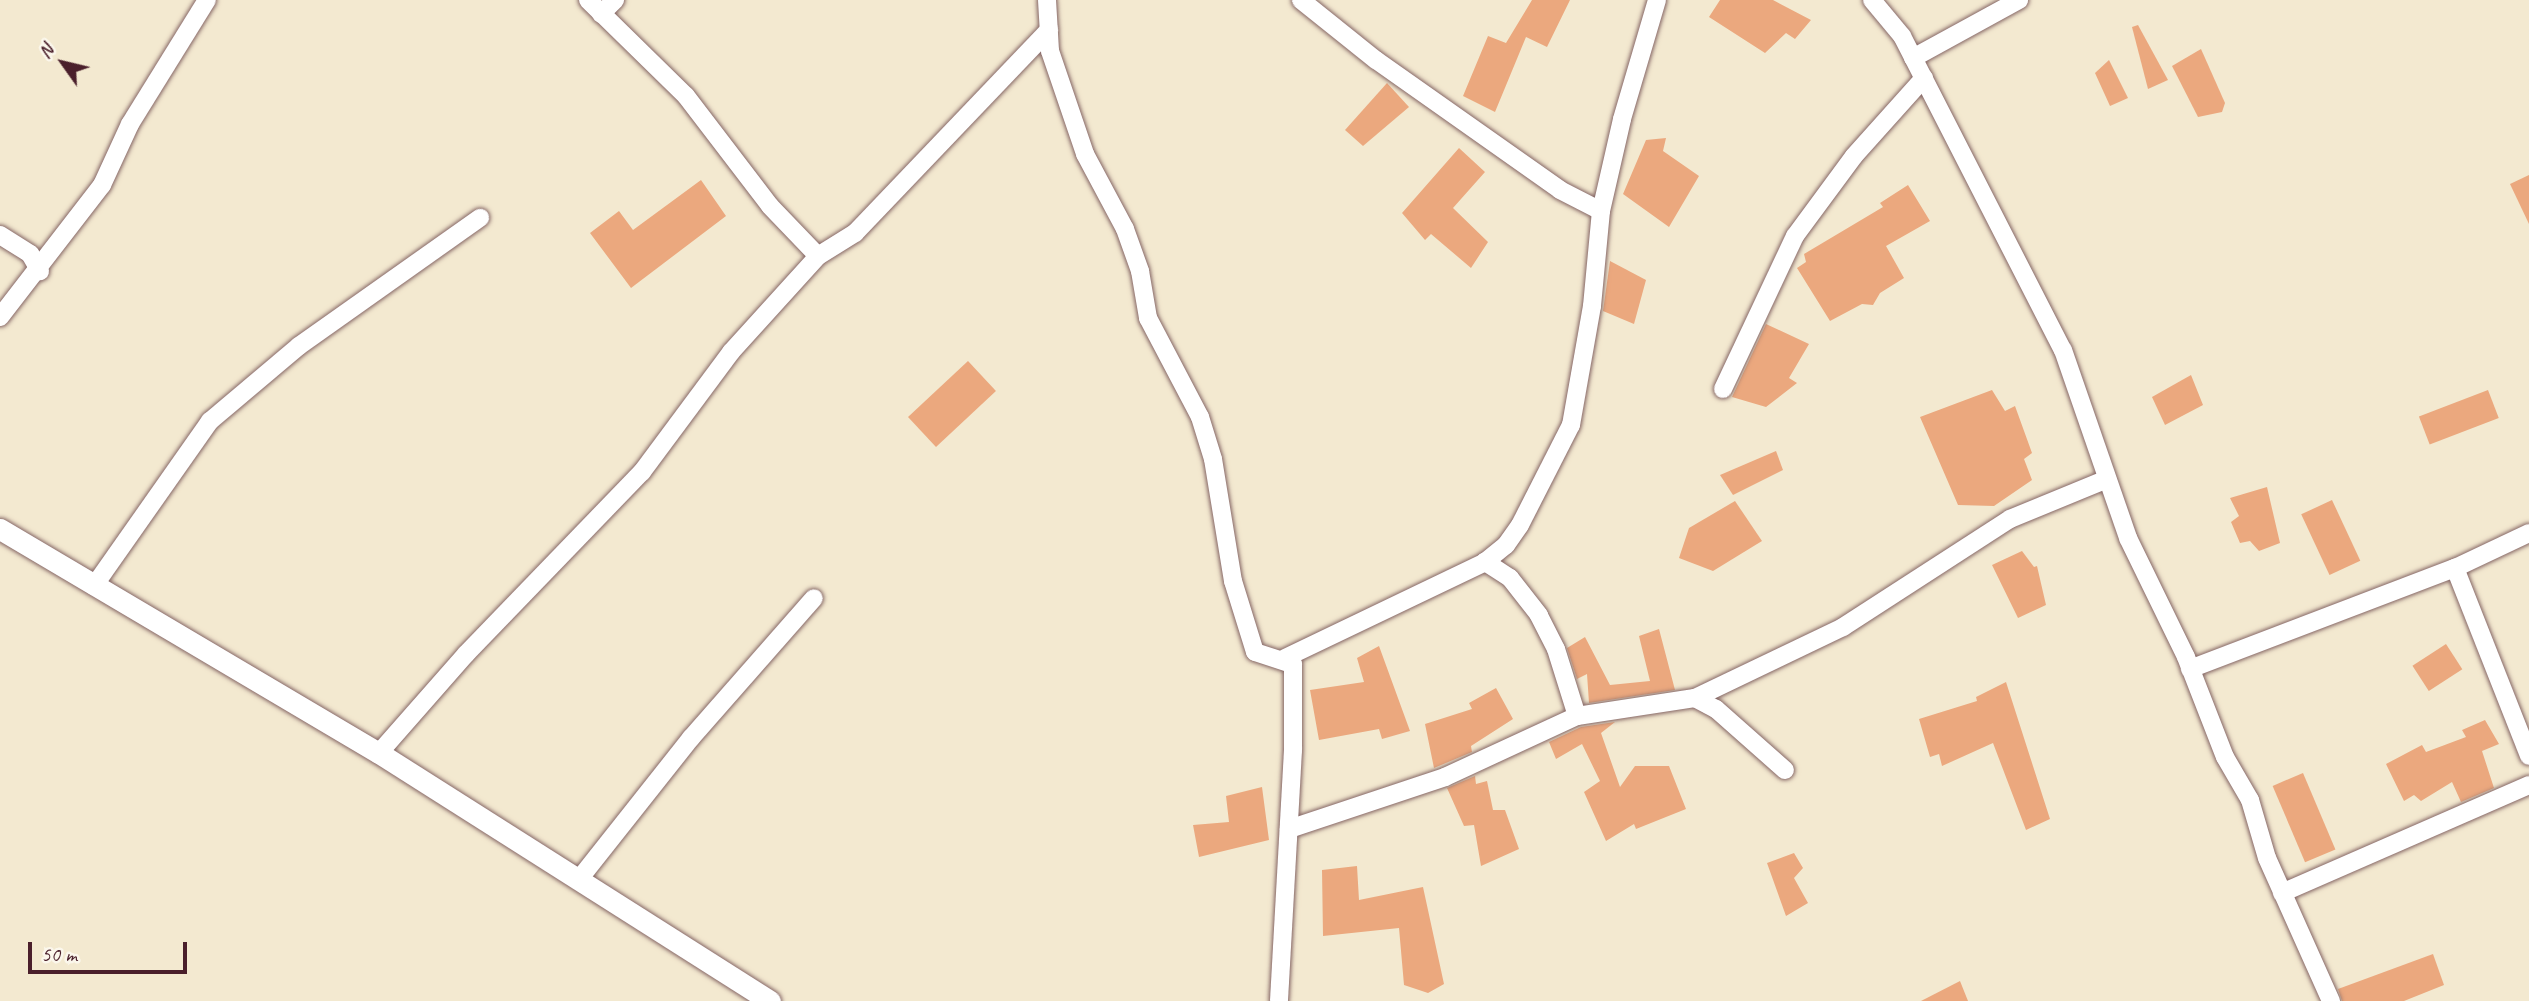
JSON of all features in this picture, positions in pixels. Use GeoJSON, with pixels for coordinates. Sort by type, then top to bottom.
{"type":"FeatureCollection","features":[{"type":"Feature","properties":{"kind":"street"},"geometry":{"type":"LineString","coordinates":[[0,317],[40,271],[102,185],[130,124],[207,0]]}},
{"type":"Feature","properties":{"kind":"street"},"geometry":{"type":"LineString","coordinates":[[588,0],[686,96],[770,206],[818,256]]}},
{"type":"Feature","properties":{"kind":"street"},"geometry":{"type":"LineString","coordinates":[[601,14],[615,0]]}},
{"type":"Feature","properties":{"kind":"street"},"geometry":{"type":"LineString","coordinates":[[379,752],[466,654],[642,472],[731,352],[818,256],[855,233],[1062,0]]}},
{"type":"Feature","properties":{"kind":"street"},"geometry":{"type":"LineString","coordinates":[[1301,0],[1376,60],[1528,167],[1601,211]]}},
{"type":"Feature","properties":{"kind":"street"},"geometry":{"type":"LineString","coordinates":[[1048,16],[1050,51],[1085,154],[1110,196],[1136,260],[1147,318],[1200,417],[1213,459],[1233,581],[1255,652],[1268,658],[1285,658],[1485,562],[1506,545],[1520,525],[1571,425],[1592,306],[1601,211],[1622,119],[1657,0]]}},
{"type":"Feature","properties":{"kind":"street"},"geometry":{"type":"LineString","coordinates":[[1872,0],[1902,36],[2063,350],[2128,538],[2190,669],[2220,747],[2250,800],[2282,893],[2331,1001]]}},
{"type":"Feature","properties":{"kind":"street"},"geometry":{"type":"LineString","coordinates":[[1913,58],[2019,0]]}},
{"type":"Feature","properties":{"kind":"street"},"geometry":{"type":"LineString","coordinates":[[1723,389],[1796,236],[1854,156],[1924,78]]}},
{"type":"Feature","properties":{"kind":"street"},"geometry":{"type":"LineString","coordinates":[[94,586],[210,421],[299,346],[480,218]]}},
{"type":"Feature","properties":{"kind":"street"},"geometry":{"type":"LineString","coordinates":[[0,235],[30,254],[40,271]]}},
{"type":"Feature","properties":{"kind":"street"},"geometry":{"type":"LineString","coordinates":[[1289,829],[1445,777],[1577,716],[1695,698],[1843,627],[2010,519],[2107,479]]}},
{"type":"Feature","properties":{"kind":"street"},"geometry":{"type":"LineString","coordinates":[[0,529],[379,752],[580,877],[770,1001]]}},
{"type":"Feature","properties":{"kind":"street"},"geometry":{"type":"LineString","coordinates":[[2190,669],[2455,568],[2529,533]]}},
{"type":"Feature","properties":{"kind":"street"},"geometry":{"type":"LineString","coordinates":[[1485,562],[1510,578],[1539,615],[1556,649],[1577,716]]}},
{"type":"Feature","properties":{"kind":"street"},"geometry":{"type":"LineString","coordinates":[[2455,568],[2529,756]]}},
{"type":"Feature","properties":{"kind":"street"},"geometry":{"type":"LineString","coordinates":[[580,877],[691,738],[814,598]]}},
{"type":"Feature","properties":{"kind":"street"},"geometry":{"type":"LineString","coordinates":[[1279,1001],[1294,702],[1293,664],[1285,658]]}},
{"type":"Feature","properties":{"kind":"street"},"geometry":{"type":"LineString","coordinates":[[1695,698],[1716,709],[1785,770]]}},
{"type":"Feature","properties":{"kind":"street"},"geometry":{"type":"LineString","coordinates":[[2282,893],[2529,785]]}},
{"type":"Feature","properties":{"kind":"building"},"geometry":{"type":"Polygon","coordinates":[[[1532,0],[1570,0],[1547,47],[1526,37],[1495,112],[1463,96],[1488,36],[1506,43],[1532,0]]]}},
{"type":"Feature","properties":{"kind":"building"},"geometry":{"type":"Polygon","coordinates":[[[1720,0],[1773,0],[1811,20],[1795,39],[1786,33],[1765,53],[1709,17],[1720,0]]]}},
{"type":"Feature","properties":{"kind":"building"},"geometry":{"type":"Polygon","coordinates":[[[2138,25],[2168,80],[2148,89],[2132,27],[2138,25]]]}},
{"type":"Feature","properties":{"kind":"building"},"geometry":{"type":"Polygon","coordinates":[[[2201,49],[2225,103],[2222,112],[2198,117],[2172,66],[2201,49]]]}},
{"type":"Feature","properties":{"kind":"building"},"geometry":{"type":"Polygon","coordinates":[[[2109,60],[2128,98],[2110,106],[2095,73],[2109,60]]]}},
{"type":"Feature","properties":{"kind":"building"},"geometry":{"type":"Polygon","coordinates":[[[1387,83],[1409,107],[1363,146],[1345,130],[1387,83]]]}},
{"type":"Feature","properties":{"kind":"building"},"geometry":{"type":"Polygon","coordinates":[[[1666,138],[1663,151],[1699,176],[1669,227],[1623,194],[1646,140],[1666,138]]]}},
{"type":"Feature","properties":{"kind":"building"},"geometry":{"type":"Polygon","coordinates":[[[1459,148],[1485,172],[1453,208],[1488,242],[1471,268],[1431,234],[1425,240],[1402,213],[1459,148]]]}},
{"type":"Feature","properties":{"kind":"building"},"geometry":{"type":"Polygon","coordinates":[[[2529,175],[2529,224],[2510,184],[2529,175]]]}},
{"type":"Feature","properties":{"kind":"building"},"geometry":{"type":"Polygon","coordinates":[[[701,180],[726,216],[631,288],[590,233],[619,211],[633,230],[701,180]]]}},
{"type":"Feature","properties":{"kind":"building"},"geometry":{"type":"Polygon","coordinates":[[[1908,185],[1930,221],[1886,246],[1904,278],[1880,293],[1873,305],[1862,304],[1830,321],[1797,268],[1806,262],[1804,254],[1883,207],[1880,203],[1908,185]]]}},
{"type":"Feature","properties":{"kind":"building"},"geometry":{"type":"Polygon","coordinates":[[[1610,261],[1646,280],[1634,324],[1603,311],[1610,261]]]}},
{"type":"Feature","properties":{"kind":"building"},"geometry":{"type":"Polygon","coordinates":[[[1766,324],[1809,344],[1789,378],[1797,383],[1766,407],[1732,397],[1766,324]]]}},
{"type":"Feature","properties":{"kind":"building"},"geometry":{"type":"Polygon","coordinates":[[[968,361],[996,391],[936,447],[908,417],[968,361]]]}},
{"type":"Feature","properties":{"kind":"building"},"geometry":{"type":"Polygon","coordinates":[[[2191,375],[2203,405],[2165,425],[2152,397],[2191,375]]]}},
{"type":"Feature","properties":{"kind":"building"},"geometry":{"type":"Polygon","coordinates":[[[1992,390],[2005,411],[2015,406],[2032,453],[2024,459],[2032,480],[1994,506],[1958,505],[1920,417],[1992,390]]]}},
{"type":"Feature","properties":{"kind":"building"},"geometry":{"type":"Polygon","coordinates":[[[2488,390],[2499,418],[2430,445],[2419,417],[2488,390]]]}},
{"type":"Feature","properties":{"kind":"building"},"geometry":{"type":"Polygon","coordinates":[[[1776,451],[1783,470],[1733,495],[1720,475],[1776,451]]]}},
{"type":"Feature","properties":{"kind":"building"},"geometry":{"type":"Polygon","coordinates":[[[2267,487],[2280,543],[2259,551],[2250,541],[2240,543],[2231,522],[2239,516],[2230,498],[2267,487]]]}},
{"type":"Feature","properties":{"kind":"building"},"geometry":{"type":"Polygon","coordinates":[[[2332,500],[2360,561],[2330,575],[2301,514],[2332,500]]]}},
{"type":"Feature","properties":{"kind":"building"},"geometry":{"type":"Polygon","coordinates":[[[1735,501],[1762,541],[1713,571],[1679,558],[1689,528],[1735,501]]]}},
{"type":"Feature","properties":{"kind":"building"},"geometry":{"type":"Polygon","coordinates":[[[2022,551],[2034,567],[2037,566],[2046,605],[2018,618],[1992,565],[2022,551]]]}},
{"type":"Feature","properties":{"kind":"building"},"geometry":{"type":"Polygon","coordinates":[[[1659,629],[1675,690],[1589,703],[1587,674],[1577,679],[1567,648],[1585,637],[1610,685],[1650,681],[1639,636],[1659,629]]]}},
{"type":"Feature","properties":{"kind":"building"},"geometry":{"type":"Polygon","coordinates":[[[2446,644],[2462,669],[2429,691],[2412,666],[2446,644]]]}},
{"type":"Feature","properties":{"kind":"building"},"geometry":{"type":"Polygon","coordinates":[[[1379,646],[1410,731],[1382,739],[1379,729],[1319,740],[1310,690],[1364,682],[1357,658],[1379,646]]]}},
{"type":"Feature","properties":{"kind":"building"},"geometry":{"type":"Polygon","coordinates":[[[2006,682],[2050,819],[2026,830],[1993,743],[1942,766],[1939,754],[1930,757],[1919,719],[1977,701],[1976,697],[2006,682]]]}},
{"type":"Feature","properties":{"kind":"building"},"geometry":{"type":"Polygon","coordinates":[[[1496,688],[1513,719],[1471,746],[1472,752],[1434,768],[1425,724],[1472,709],[1469,703],[1496,688]]]}},
{"type":"Feature","properties":{"kind":"building"},"geometry":{"type":"Polygon","coordinates":[[[2485,720],[2499,744],[2482,751],[2494,788],[2461,802],[2452,782],[2421,801],[2414,795],[2404,801],[2386,764],[2422,745],[2426,752],[2466,737],[2462,730],[2485,720]]]}},
{"type":"Feature","properties":{"kind":"building"},"geometry":{"type":"Polygon","coordinates":[[[1615,722],[1601,733],[1620,787],[1635,766],[1669,766],[1686,809],[1636,829],[1634,824],[1606,841],[1584,792],[1600,781],[1582,744],[1556,759],[1549,742],[1581,727],[1615,722]]]}},
{"type":"Feature","properties":{"kind":"building"},"geometry":{"type":"Polygon","coordinates":[[[2303,773],[2335,849],[2305,862],[2273,786],[2303,773]]]}},
{"type":"Feature","properties":{"kind":"building"},"geometry":{"type":"Polygon","coordinates":[[[1475,776],[1476,784],[1487,781],[1493,810],[1505,810],[1519,849],[1481,866],[1474,825],[1464,826],[1447,788],[1475,776]]]}},
{"type":"Feature","properties":{"kind":"building"},"geometry":{"type":"Polygon","coordinates":[[[1262,787],[1269,840],[1199,857],[1193,825],[1229,822],[1226,796],[1262,787]]]}},
{"type":"Feature","properties":{"kind":"building"},"geometry":{"type":"Polygon","coordinates":[[[1794,853],[1803,868],[1794,878],[1808,903],[1786,916],[1767,863],[1794,853]]]}},
{"type":"Feature","properties":{"kind":"building"},"geometry":{"type":"Polygon","coordinates":[[[1357,866],[1359,900],[1423,887],[1444,984],[1428,993],[1404,985],[1399,928],[1323,936],[1322,870],[1357,866]]]}},
{"type":"Feature","properties":{"kind":"building"},"geometry":{"type":"Polygon","coordinates":[[[2433,954],[2444,985],[2404,1001],[2342,1001],[2338,989],[2433,954]]]}},
{"type":"Feature","properties":{"kind":"building"},"geometry":{"type":"Polygon","coordinates":[[[1960,981],[1968,1001],[1921,1001],[1960,981]]]}}]}
